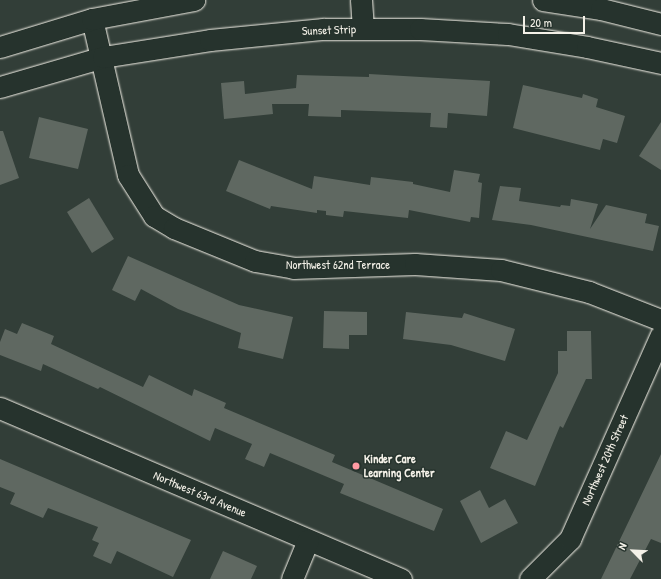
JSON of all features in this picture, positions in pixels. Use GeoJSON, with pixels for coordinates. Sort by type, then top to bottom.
{"type":"FeatureCollection","features":[{"type":"Feature","properties":{"kind":"street"},"geometry":{"type":"LineString","coordinates":[[0,47],[92,19],[194,0]]}},
{"type":"Feature","properties":{"kind":"street"},"geometry":{"type":"LineString","coordinates":[[361,0],[363,29]]}},
{"type":"Feature","properties":{"kind":"street"},"geometry":{"type":"LineString","coordinates":[[543,0],[601,9],[661,24]]}},
{"type":"Feature","properties":{"kind":"street","name":"Northwest 62nd Terrace"},"geometry":{"type":"LineString","coordinates":[[92,19],[103,57],[128,175],[154,216],[174,228],[255,260],[293,268],[415,264],[501,270],[589,292],[661,320]]}},
{"type":"Feature","properties":{"kind":"street","name":"Sunset Strip"},"geometry":{"type":"LineString","coordinates":[[0,87],[103,57],[210,40],[323,29],[508,34],[587,47],[661,63]]}},
{"type":"Feature","properties":{"kind":"street","name":"Northwest 20th Street"},"geometry":{"type":"LineString","coordinates":[[532,578],[570,539],[661,335]]}},
{"type":"Feature","properties":{"kind":"street","name":"Northwest 63rd Avenue"},"geometry":{"type":"LineString","coordinates":[[0,408],[401,579]]}},
{"type":"Feature","properties":{"kind":"street"},"geometry":{"type":"LineString","coordinates":[[292,579],[308,540]]}},
{"type":"Feature","properties":{"kind":"building"},"geometry":{"type":"Polygon","coordinates":[[[369,74],[490,81],[487,116],[448,113],[447,128],[430,127],[431,113],[341,110],[341,117],[308,116],[309,104],[272,104],[273,114],[224,119],[221,83],[244,81],[245,94],[296,88],[297,75],[369,77],[369,74]]]}},
{"type":"Feature","properties":{"kind":"building"},"geometry":{"type":"Polygon","coordinates":[[[523,85],[582,98],[583,94],[598,99],[596,107],[625,116],[617,143],[603,139],[600,150],[513,128],[523,85]]]}},
{"type":"Feature","properties":{"kind":"building"},"geometry":{"type":"Polygon","coordinates":[[[39,117],[88,129],[78,169],[29,158],[39,117]]]}},
{"type":"Feature","properties":{"kind":"building"},"geometry":{"type":"Polygon","coordinates":[[[661,122],[661,170],[639,156],[661,122]]]}},
{"type":"Feature","properties":{"kind":"building"},"geometry":{"type":"Polygon","coordinates":[[[0,131],[3,131],[19,178],[0,185],[0,131]]]}},
{"type":"Feature","properties":{"kind":"building"},"geometry":{"type":"Polygon","coordinates":[[[239,160],[312,189],[314,176],[370,185],[371,177],[413,182],[413,184],[450,192],[454,170],[480,174],[478,182],[482,183],[479,218],[471,217],[470,222],[409,210],[408,218],[344,211],[343,217],[326,215],[326,211],[317,210],[317,213],[271,206],[270,209],[226,191],[239,160]]]}},
{"type":"Feature","properties":{"kind":"building"},"geometry":{"type":"Polygon","coordinates":[[[500,186],[521,188],[519,201],[560,207],[561,205],[570,206],[571,199],[598,204],[590,229],[606,205],[647,214],[645,223],[659,226],[653,251],[531,225],[492,220],[500,186]]]}},
{"type":"Feature","properties":{"kind":"building"},"geometry":{"type":"Polygon","coordinates":[[[89,198],[114,239],[92,253],[67,212],[89,198]]]}},
{"type":"Feature","properties":{"kind":"building"},"geometry":{"type":"Polygon","coordinates":[[[128,256],[239,305],[293,317],[283,359],[238,348],[241,333],[178,309],[141,289],[135,301],[112,290],[128,256]]]}},
{"type":"Feature","properties":{"kind":"building"},"geometry":{"type":"Polygon","coordinates":[[[324,311],[367,312],[367,335],[349,335],[349,349],[323,348],[324,311]]]}},
{"type":"Feature","properties":{"kind":"building"},"geometry":{"type":"Polygon","coordinates":[[[406,312],[462,318],[464,313],[515,329],[505,361],[451,345],[403,339],[406,312]]]}},
{"type":"Feature","properties":{"kind":"building"},"geometry":{"type":"Polygon","coordinates":[[[22,323],[54,336],[51,344],[143,387],[149,375],[192,396],[194,389],[226,403],[224,408],[335,455],[332,462],[443,509],[434,531],[340,493],[344,484],[270,453],[264,467],[245,459],[252,444],[215,428],[210,441],[100,387],[98,389],[43,364],[41,371],[0,355],[0,342],[5,329],[17,334],[22,323]]]}},
{"type":"Feature","properties":{"kind":"building"},"geometry":{"type":"Polygon","coordinates":[[[567,331],[591,331],[592,379],[586,379],[563,428],[560,426],[535,486],[490,468],[506,431],[527,440],[558,373],[558,351],[567,351],[567,331]]]}},
{"type":"Feature","properties":{"kind":"building"},"geometry":{"type":"Polygon","coordinates":[[[661,454],[661,543],[651,539],[630,579],[601,579],[661,454]]]}},
{"type":"Feature","properties":{"kind":"building"},"geometry":{"type":"Polygon","coordinates":[[[0,459],[191,540],[173,577],[117,551],[111,564],[93,556],[99,543],[92,540],[98,527],[48,508],[43,518],[10,504],[15,493],[0,487],[0,459]]]}},
{"type":"Feature","properties":{"kind":"building"},"geometry":{"type":"Polygon","coordinates":[[[480,490],[489,508],[505,499],[518,523],[481,543],[460,501],[480,490]]]}},
{"type":"Feature","properties":{"kind":"building"},"geometry":{"type":"Polygon","coordinates":[[[223,551],[257,566],[251,579],[210,579],[223,551]]]}},
{"type":"Feature","properties":{"kind":"place","name":"Kinder Care Learning Center"},"geometry":{"type":"Point","coordinates":[356,466]}}]}
